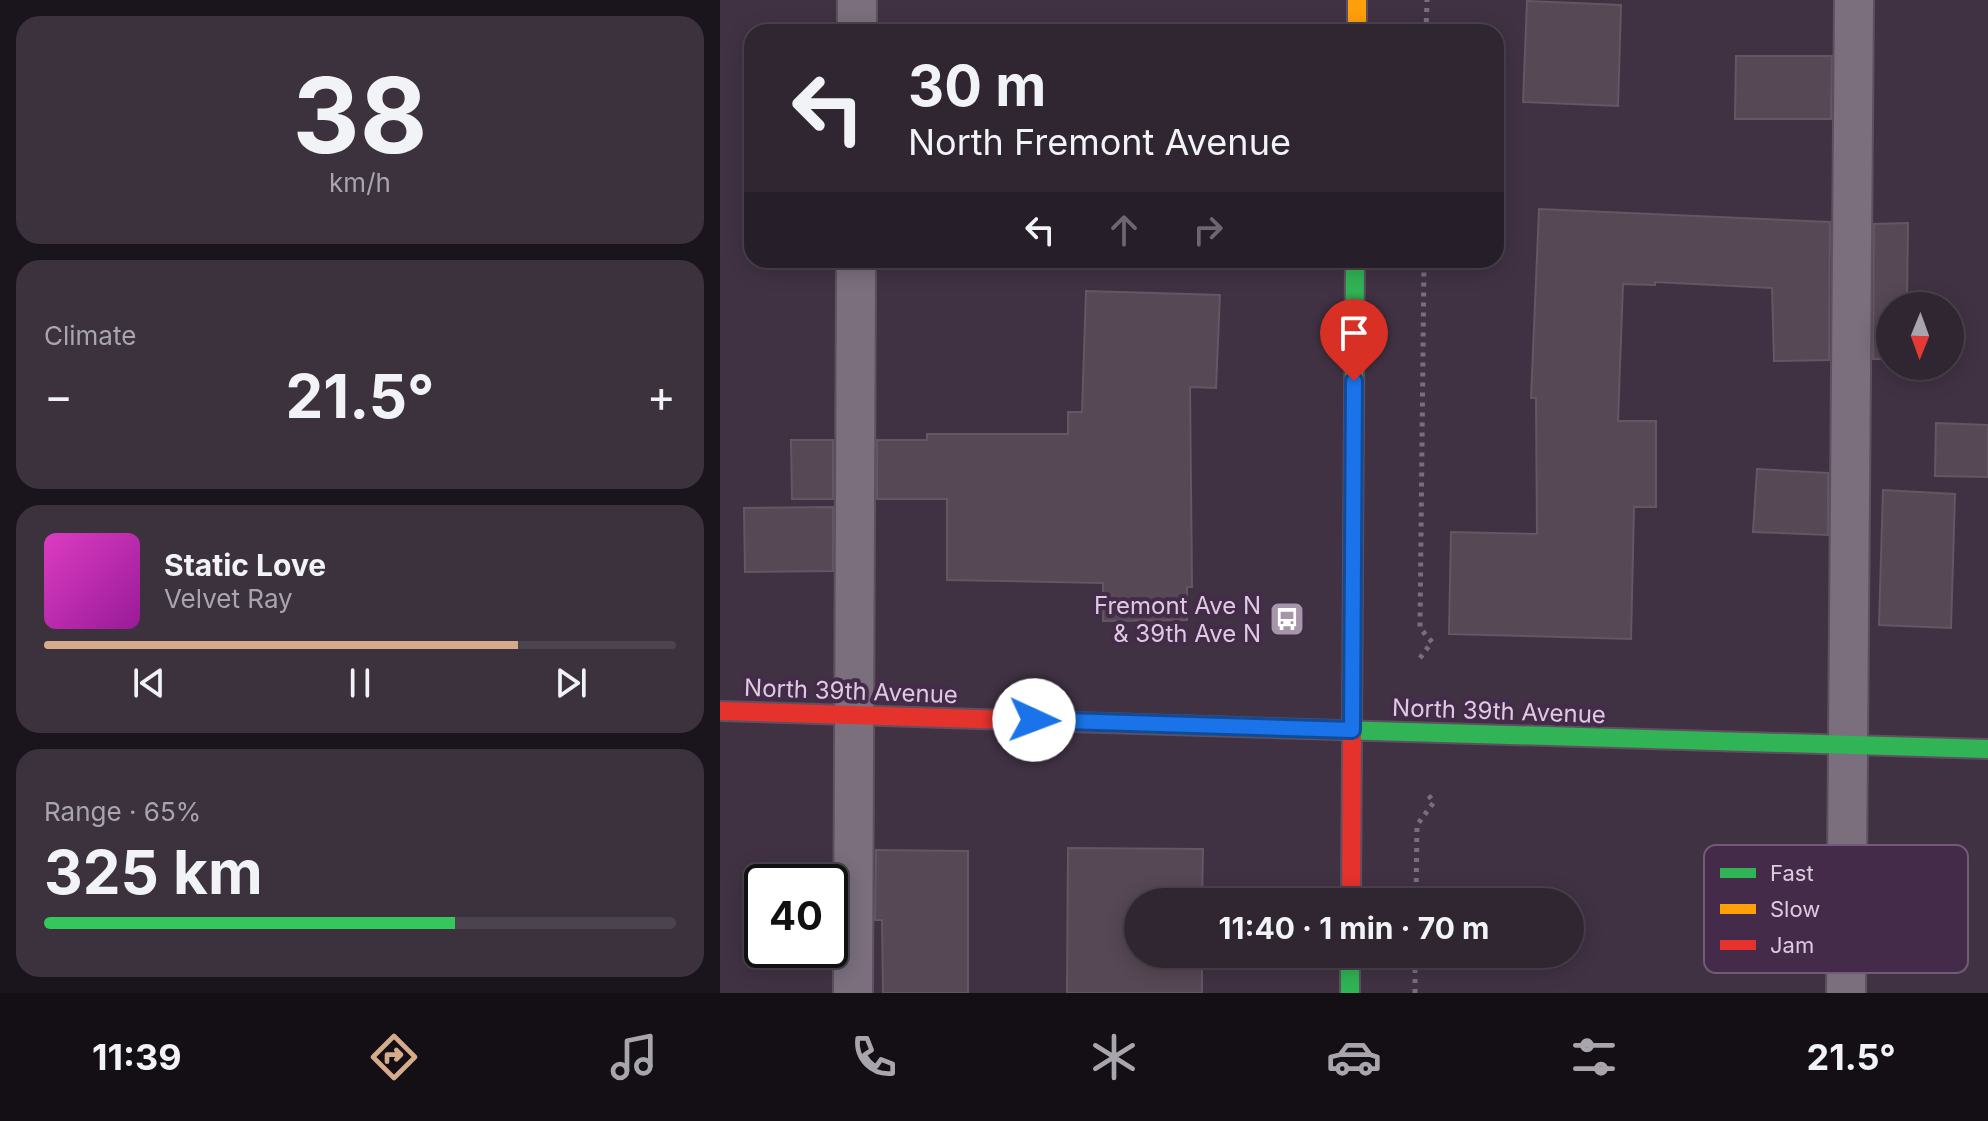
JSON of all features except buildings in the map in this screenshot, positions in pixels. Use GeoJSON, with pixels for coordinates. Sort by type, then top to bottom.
{"type":"FeatureCollection","features":[{"type":"Feature","properties":{"kind":"street"},"geometry":{"type":"LineString","coordinates":[[1357,0],[1357,24]]}},
{"type":"Feature","properties":{"kind":"street"},"geometry":{"type":"LineString","coordinates":[[1351,888],[1355,268]]}},
{"type":"Feature","properties":{"kind":"street","name":"North 39th Avenue"},"geometry":{"type":"LineString","coordinates":[[720,711],[1988,749]]}},
{"type":"Feature","properties":{"kind":"street"},"geometry":{"type":"LineString","coordinates":[[1350,968],[1350,993]]}},
{"type":"Feature","properties":{"kind":"lane"},"geometry":{"type":"LineString","coordinates":[[857,0],[857,24]]}},
{"type":"Feature","properties":{"kind":"lane"},"geometry":{"type":"LineString","coordinates":[[1847,845],[1854,0]]}},
{"type":"Feature","properties":{"kind":"lane"},"geometry":{"type":"LineString","coordinates":[[853,993],[856,268]]}},
{"type":"Feature","properties":{"kind":"lane"},"geometry":{"type":"LineString","coordinates":[[1846,973],[1846,993]]}},
{"type":"Feature","properties":{"kind":"path"},"geometry":{"type":"LineString","coordinates":[[1426,24],[1427,0]]}},
{"type":"Feature","properties":{"kind":"path"},"geometry":{"type":"LineString","coordinates":[[1420,658],[1432,642],[1420,628],[1424,268]]}},
{"type":"Feature","properties":{"kind":"path"},"geometry":{"type":"LineString","coordinates":[[1416,888],[1417,825],[1434,802],[1422,787]]}},
{"type":"Feature","properties":{"kind":"path"},"geometry":{"type":"LineString","coordinates":[[1415,968],[1415,993]]}},
{"type":"Feature","properties":{"kind":"traffic: fast"},"geometry":{"type":"LineString","coordinates":[[1353,563],[1355,268]]}},
{"type":"Feature","properties":{"kind":"traffic: fast"},"geometry":{"type":"LineString","coordinates":[[1138,724],[1988,749]]}},
{"type":"Feature","properties":{"kind":"traffic: fast"},"geometry":{"type":"LineString","coordinates":[[1350,968],[1350,993]]}},
{"type":"Feature","properties":{"kind":"traffic: slow"},"geometry":{"type":"LineString","coordinates":[[1357,0],[1357,24]]}},
{"type":"Feature","properties":{"kind":"traffic: jam"},"geometry":{"type":"LineString","coordinates":[[1351,888],[1353,563]]}},
{"type":"Feature","properties":{"kind":"traffic: jam"},"geometry":{"type":"LineString","coordinates":[[720,711],[1138,724]]}},
{"type":"Feature","properties":{"kind":"place","name":"Fremont Ave N & 39th Ave N"},"geometry":{"type":"Point","coordinates":[1287,619]}},
{"type":"Feature","properties":{"kind":"route"},"geometry":{"type":"LineString","coordinates":[[1034,720],[1352,730],[1354,381]]}}]}
